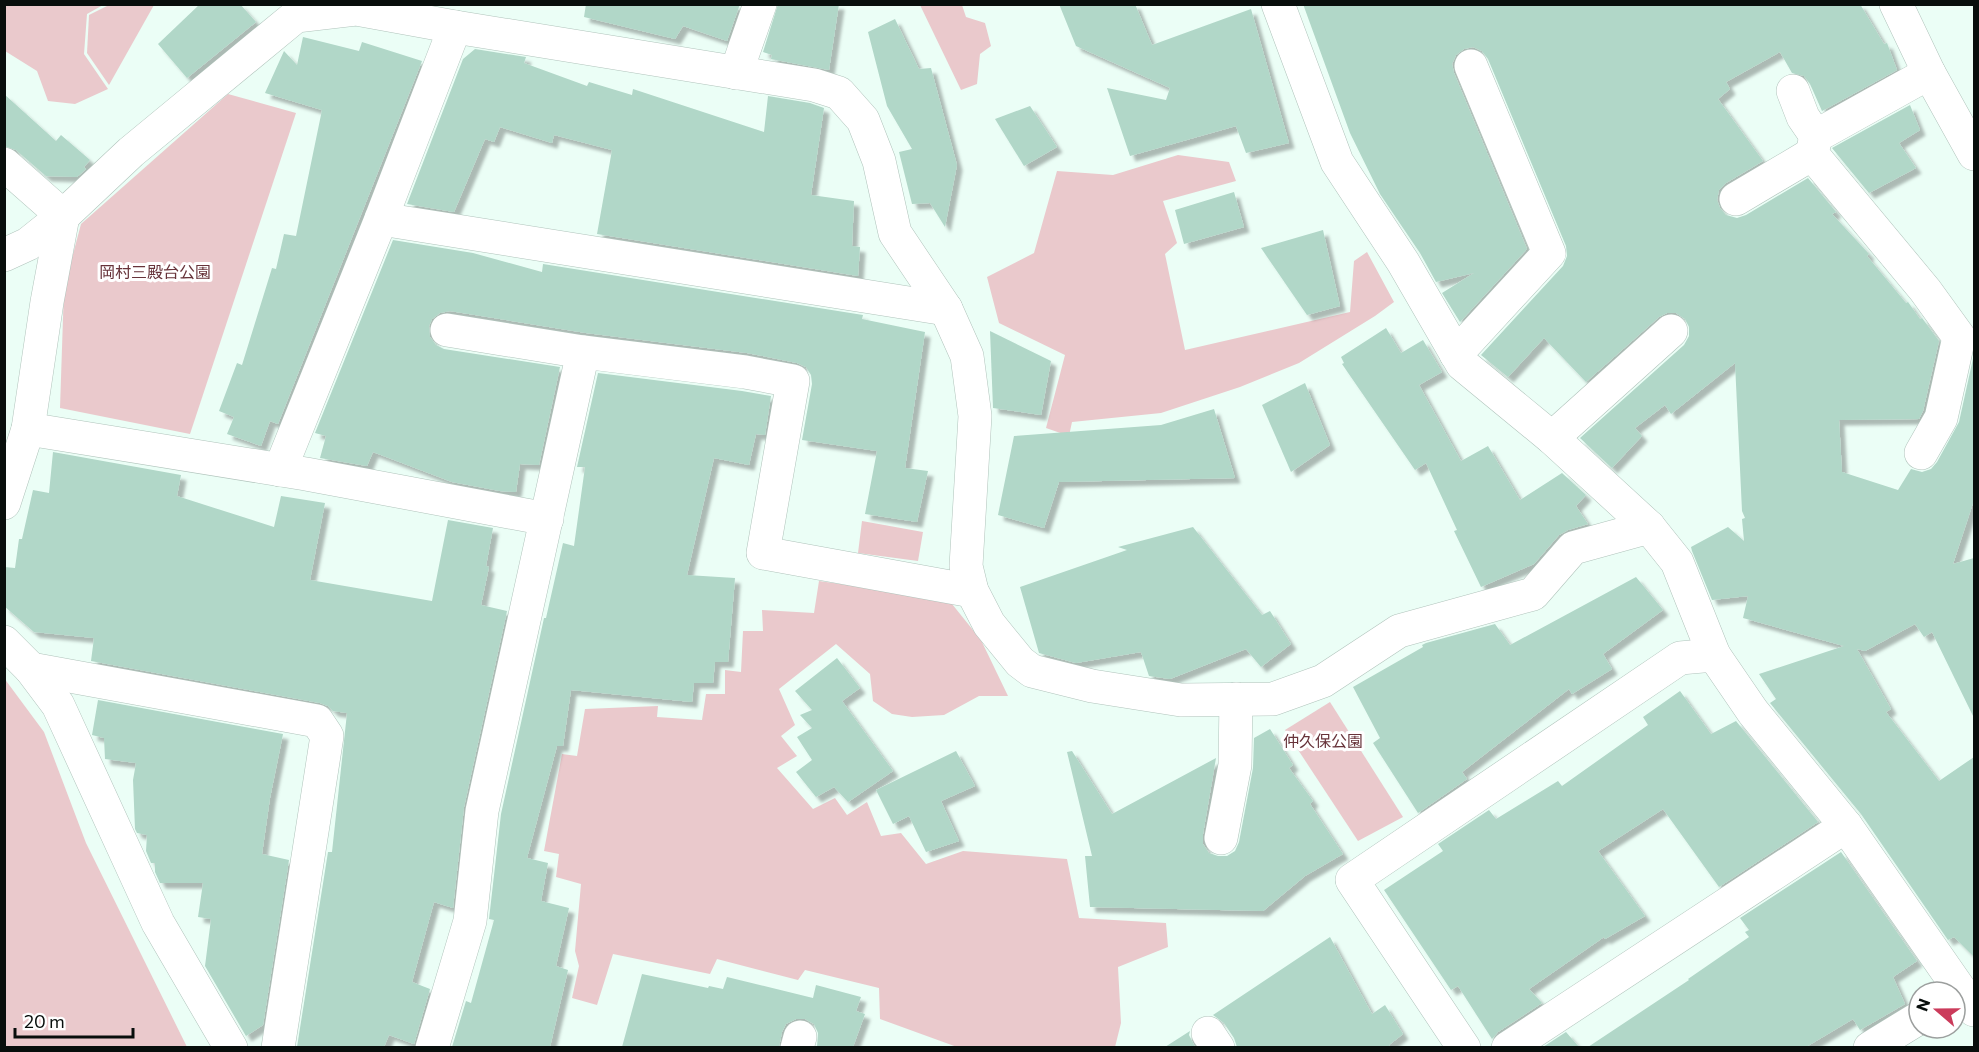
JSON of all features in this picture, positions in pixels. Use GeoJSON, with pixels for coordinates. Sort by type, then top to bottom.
{"type":"FeatureCollection","features":[{"type":"Feature","properties":{"kind":"street"},"geometry":{"type":"LineString","coordinates":[[736,73],[760,4]]}},
{"type":"Feature","properties":{"kind":"street"},"geometry":{"type":"LineString","coordinates":[[1278,4],[1337,162],[1403,262],[1462,364],[1552,438],[1649,528],[1677,562],[1714,655],[1753,712],[1846,826],[1950,980]]}},
{"type":"Feature","properties":{"kind":"street"},"geometry":{"type":"LineString","coordinates":[[1896,4],[1929,73],[1974,154]]}},
{"type":"Feature","properties":{"kind":"street"},"geometry":{"type":"LineString","coordinates":[[4,255],[28,244],[63,216],[131,152],[296,16],[356,9],[814,85],[839,93],[863,120],[879,161],[895,233],[946,309],[967,356],[975,416],[966,566],[972,591],[988,624],[1020,662],[1032,670],[1092,686],[1181,700],[1273,699],[1323,681],[1399,631],[1533,594],[1573,548],[1649,528]]}},
{"type":"Feature","properties":{"kind":"street"},"geometry":{"type":"LineString","coordinates":[[280,470],[455,27]]}},
{"type":"Feature","properties":{"kind":"street"},"geometry":{"type":"LineString","coordinates":[[1456,354],[1550,253],[1471,66]]}},
{"type":"Feature","properties":{"kind":"street"},"geometry":{"type":"LineString","coordinates":[[1736,200],[1814,145],[1929,73]]}},
{"type":"Feature","properties":{"kind":"street"},"geometry":{"type":"LineString","coordinates":[[1792,91],[1814,145],[1959,337],[1941,418],[1921,453]]}},
{"type":"Feature","properties":{"kind":"street"},"geometry":{"type":"LineString","coordinates":[[4,164],[63,216]]}},
{"type":"Feature","properties":{"kind":"street"},"geometry":{"type":"LineString","coordinates":[[4,503],[28,429],[47,302],[63,216]]}},
{"type":"Feature","properties":{"kind":"street"},"geometry":{"type":"LineString","coordinates":[[381,219],[946,309]]}},
{"type":"Feature","properties":{"kind":"street"},"geometry":{"type":"LineString","coordinates":[[447,330],[583,352],[745,372],[794,381],[763,553],[972,591]]}},
{"type":"Feature","properties":{"kind":"street"},"geometry":{"type":"LineString","coordinates":[[1552,438],[1671,331]]}},
{"type":"Feature","properties":{"kind":"street"},"geometry":{"type":"LineString","coordinates":[[432,1047],[470,921],[482,811],[583,352]]}},
{"type":"Feature","properties":{"kind":"street"},"geometry":{"type":"LineString","coordinates":[[28,429],[280,470],[547,519]]}},
{"type":"Feature","properties":{"kind":"street"},"geometry":{"type":"LineString","coordinates":[[4,642],[31,669],[58,705],[158,923],[231,1047]]}},
{"type":"Feature","properties":{"kind":"street"},"geometry":{"type":"LineString","coordinates":[[1464,1047],[1352,880],[1680,658],[1714,655]]}},
{"type":"Feature","properties":{"kind":"street"},"geometry":{"type":"LineString","coordinates":[[31,669],[317,721],[327,736],[278,1047]]}},
{"type":"Feature","properties":{"kind":"street"},"geometry":{"type":"LineString","coordinates":[[1221,838],[1235,765],[1236,699]]}},
{"type":"Feature","properties":{"kind":"street"},"geometry":{"type":"LineString","coordinates":[[1508,1047],[1846,826]]}},
{"type":"Feature","properties":{"kind":"street"},"geometry":{"type":"LineString","coordinates":[[1870,1047],[1907,1025]]}},
{"type":"Feature","properties":{"kind":"green space"},"geometry":{"type":"Polygon","coordinates":[[[4,5],[103,5],[87,14],[84,54],[108,89],[75,104],[48,101],[37,71],[5,51],[4,5]]]}},
{"type":"Feature","properties":{"kind":"green space"},"geometry":{"type":"Polygon","coordinates":[[[109,5],[154,5],[109,85],[87,53],[89,15],[109,5]]]}},
{"type":"Feature","properties":{"kind":"green space"},"geometry":{"type":"Polygon","coordinates":[[[920,5],[962,5],[966,17],[985,23],[991,46],[980,54],[977,84],[961,90],[920,5]]]}},
{"type":"Feature","properties":{"kind":"green space","name":"岡村三殿台公園"},"geometry":{"type":"Polygon","coordinates":[[[228,94],[296,113],[190,434],[60,408],[64,288],[81,224],[228,94]]]}},
{"type":"Feature","properties":{"kind":"green space"},"geometry":{"type":"Polygon","coordinates":[[[1178,155],[1229,162],[1236,181],[1163,201],[1177,243],[1165,254],[1185,350],[1350,312],[1354,261],[1367,252],[1394,302],[1299,363],[1240,387],[1161,413],[1072,422],[1069,436],[1046,428],[1065,355],[999,323],[987,277],[1034,253],[1057,171],[1113,175],[1178,155]]]}},
{"type":"Feature","properties":{"kind":"green space"},"geometry":{"type":"Polygon","coordinates":[[[862,521],[923,532],[918,561],[858,553],[862,521]]]}},
{"type":"Feature","properties":{"kind":"green space"},"geometry":{"type":"Polygon","coordinates":[[[819,581],[948,599],[981,640],[1008,696],[979,696],[944,715],[912,717],[892,714],[873,701],[870,674],[836,644],[779,689],[795,725],[781,736],[797,756],[777,768],[813,809],[835,798],[847,815],[867,802],[881,836],[901,833],[926,864],[963,851],[1067,859],[1079,918],[1166,923],[1168,947],[1118,967],[1121,1023],[1115,1047],[957,1047],[880,1019],[879,988],[805,970],[798,980],[717,959],[710,974],[613,954],[597,1005],[572,998],[579,966],[575,951],[581,884],[556,877],[559,854],[544,851],[562,754],[577,756],[585,709],[658,706],[657,717],[702,720],[706,694],[725,694],[725,670],[741,672],[743,631],[763,631],[762,610],[814,613],[819,581]]]}},
{"type":"Feature","properties":{"kind":"green space"},"geometry":{"type":"Polygon","coordinates":[[[4,678],[44,732],[86,843],[187,1047],[5,1047],[4,678]]]}},
{"type":"Feature","properties":{"kind":"green space","name":"仲久保公園"},"geometry":{"type":"Polygon","coordinates":[[[1330,702],[1403,817],[1358,841],[1285,730],[1330,702]]]}},
{"type":"Feature","properties":{"kind":"building"},"geometry":{"type":"Polygon","coordinates":[[[200,4],[240,4],[256,22],[187,78],[158,44],[200,4]]]}},
{"type":"Feature","properties":{"kind":"building"},"geometry":{"type":"Polygon","coordinates":[[[586,4],[740,4],[727,41],[683,26],[675,39],[584,17],[586,4]]]}},
{"type":"Feature","properties":{"kind":"building"},"geometry":{"type":"Polygon","coordinates":[[[778,4],[839,4],[829,70],[771,59],[772,55],[763,52],[778,4]]]}},
{"type":"Feature","properties":{"kind":"building"},"geometry":{"type":"Polygon","coordinates":[[[1059,4],[1135,4],[1152,45],[1251,9],[1289,143],[1246,153],[1236,126],[1130,156],[1107,88],[1166,100],[1170,88],[1076,46],[1059,4]]]}},
{"type":"Feature","properties":{"kind":"building"},"geometry":{"type":"Polygon","coordinates":[[[1303,4],[1860,4],[1884,44],[1887,43],[1897,70],[1822,111],[1810,84],[1804,76],[1792,73],[1780,52],[1726,82],[1730,89],[1718,99],[1763,161],[1726,183],[1719,190],[1717,200],[1726,215],[1737,218],[1746,215],[1808,178],[1836,212],[1832,214],[1869,254],[1867,256],[1920,319],[1922,318],[1939,341],[1923,411],[1919,419],[1839,420],[1842,472],[1898,490],[1911,469],[1922,472],[1931,469],[1959,422],[1974,354],[1974,500],[1953,564],[1974,558],[1974,718],[1932,632],[1924,637],[1915,624],[1865,651],[1857,649],[1891,709],[1886,712],[1939,781],[1974,757],[1974,957],[1954,937],[1948,940],[1861,814],[1770,703],[1776,699],[1759,674],[1844,646],[1743,618],[1748,596],[1712,600],[1692,551],[1691,547],[1728,527],[1744,541],[1742,519],[1745,518],[1742,511],[1735,363],[1671,414],[1665,405],[1635,428],[1642,436],[1612,468],[1580,438],[1684,345],[1689,336],[1689,327],[1685,319],[1676,313],[1667,313],[1659,317],[1586,382],[1544,338],[1508,377],[1481,355],[1563,266],[1567,256],[1566,246],[1488,59],[1482,51],[1473,47],[1464,49],[1456,55],[1452,64],[1527,249],[1460,322],[1442,293],[1474,273],[1436,282],[1420,253],[1380,194],[1350,133],[1303,4]]]}},
{"type":"Feature","properties":{"kind":"building"},"geometry":{"type":"Polygon","coordinates":[[[895,19],[919,69],[931,68],[957,165],[945,227],[930,203],[912,204],[899,152],[912,149],[887,106],[868,32],[895,19]]]}},
{"type":"Feature","properties":{"kind":"building"},"geometry":{"type":"Polygon","coordinates":[[[303,37],[359,51],[362,42],[422,61],[278,424],[270,421],[261,446],[227,434],[234,417],[219,411],[237,363],[242,365],[272,268],[276,269],[284,234],[296,236],[322,110],[265,93],[284,51],[297,65],[303,37]]]}},
{"type":"Feature","properties":{"kind":"building"},"geometry":{"type":"Polygon","coordinates":[[[475,49],[526,57],[524,63],[587,86],[589,82],[632,95],[633,89],[764,132],[768,96],[810,103],[824,108],[811,195],[854,201],[852,246],[860,247],[858,276],[597,234],[612,150],[554,135],[552,143],[500,127],[494,142],[485,139],[454,212],[407,204],[463,59],[475,49]]]}},
{"type":"Feature","properties":{"kind":"building"},"geometry":{"type":"Polygon","coordinates":[[[4,94],[56,141],[61,135],[90,160],[84,167],[86,169],[77,177],[46,176],[16,150],[4,146],[4,94]]]}},
{"type":"Feature","properties":{"kind":"building"},"geometry":{"type":"Polygon","coordinates":[[[1910,105],[1920,130],[1899,143],[1916,168],[1869,193],[1832,148],[1910,105]]]}},
{"type":"Feature","properties":{"kind":"building"},"geometry":{"type":"Polygon","coordinates":[[[1030,106],[1057,147],[1024,166],[995,119],[1030,106]]]}},
{"type":"Feature","properties":{"kind":"building"},"geometry":{"type":"Polygon","coordinates":[[[1234,192],[1244,227],[1184,244],[1175,210],[1234,192]]]}},
{"type":"Feature","properties":{"kind":"building"},"geometry":{"type":"Polygon","coordinates":[[[1323,230],[1340,306],[1307,315],[1261,248],[1323,230]]]}},
{"type":"Feature","properties":{"kind":"building"},"geometry":{"type":"Polygon","coordinates":[[[393,240],[473,253],[542,272],[543,264],[863,315],[862,319],[925,332],[905,468],[928,471],[917,522],[865,514],[877,451],[802,440],[812,384],[811,375],[806,367],[797,363],[747,353],[586,333],[450,311],[440,313],[432,319],[429,326],[430,337],[436,345],[444,349],[560,367],[539,465],[520,464],[516,492],[452,482],[373,452],[367,466],[320,458],[326,436],[315,433],[393,240]]]}},
{"type":"Feature","properties":{"kind":"building"},"geometry":{"type":"Polygon","coordinates":[[[1386,328],[1401,353],[1423,340],[1442,372],[1419,385],[1461,461],[1488,446],[1520,500],[1562,473],[1586,495],[1576,506],[1588,524],[1559,535],[1534,564],[1481,587],[1454,531],[1457,530],[1426,463],[1415,470],[1342,364],[1344,363],[1341,357],[1386,328]]]}},
{"type":"Feature","properties":{"kind":"building"},"geometry":{"type":"Polygon","coordinates":[[[990,331],[1051,361],[1041,415],[993,408],[990,331]]]}},
{"type":"Feature","properties":{"kind":"building"},"geometry":{"type":"Polygon","coordinates":[[[598,373],[771,396],[765,435],[756,434],[749,465],[714,458],[687,575],[735,578],[728,662],[715,662],[713,683],[694,683],[692,702],[571,690],[563,746],[557,746],[527,858],[548,863],[541,901],[569,908],[556,966],[568,970],[550,1047],[452,1047],[466,1001],[471,1003],[494,920],[489,919],[501,814],[563,543],[574,546],[585,467],[577,467],[598,373]]]}},
{"type":"Feature","properties":{"kind":"building"},"geometry":{"type":"Polygon","coordinates":[[[1305,383],[1330,445],[1291,472],[1262,405],[1305,383]]]}},
{"type":"Feature","properties":{"kind":"building"},"geometry":{"type":"Polygon","coordinates":[[[1214,409],[1235,478],[1059,482],[1044,528],[998,515],[1014,436],[1161,425],[1214,409]]]}},
{"type":"Feature","properties":{"kind":"building"},"geometry":{"type":"Polygon","coordinates":[[[53,452],[181,475],[177,496],[274,527],[281,496],[325,503],[310,580],[432,601],[448,520],[493,528],[486,566],[489,567],[481,605],[507,611],[464,807],[453,908],[434,902],[412,982],[430,989],[414,1044],[389,1035],[384,1047],[297,1047],[328,852],[332,852],[347,713],[333,711],[320,703],[91,661],[94,638],[34,632],[4,606],[4,567],[15,568],[19,539],[22,539],[33,490],[49,493],[53,452]]]}},
{"type":"Feature","properties":{"kind":"building"},"geometry":{"type":"Polygon","coordinates":[[[1193,527],[1262,615],[1270,611],[1291,644],[1261,667],[1246,649],[1170,679],[1149,676],[1141,652],[1076,663],[1039,653],[1020,587],[1127,550],[1118,547],[1193,527]]]}},
{"type":"Feature","properties":{"kind":"building"},"geometry":{"type":"Polygon","coordinates":[[[1636,577],[1663,610],[1603,654],[1612,669],[1572,694],[1569,689],[1462,772],[1467,779],[1418,813],[1373,743],[1380,738],[1353,687],[1423,647],[1422,645],[1426,643],[1495,624],[1510,645],[1636,577]]]}},
{"type":"Feature","properties":{"kind":"building"},"geometry":{"type":"Polygon","coordinates":[[[837,658],[860,688],[842,701],[893,771],[848,802],[834,787],[816,797],[796,772],[812,760],[797,737],[812,728],[800,715],[812,710],[795,691],[837,658]]]}},
{"type":"Feature","properties":{"kind":"building"},"geometry":{"type":"Polygon","coordinates":[[[1680,691],[1711,734],[1736,721],[1818,822],[1719,887],[1663,809],[1598,851],[1645,916],[1605,939],[1604,937],[1529,989],[1542,1003],[1498,1032],[1492,1039],[1458,986],[1451,990],[1384,890],[1443,851],[1438,844],[1489,810],[1496,819],[1558,781],[1562,786],[1648,725],[1643,717],[1680,691]]]}},
{"type":"Feature","properties":{"kind":"building"},"geometry":{"type":"Polygon","coordinates":[[[98,700],[283,734],[262,854],[289,860],[263,1025],[246,1036],[205,966],[211,919],[198,917],[203,883],[160,883],[155,872],[155,863],[151,863],[146,851],[147,835],[137,833],[135,829],[133,780],[136,763],[105,759],[104,738],[92,735],[98,700]]]}},
{"type":"Feature","properties":{"kind":"building"},"geometry":{"type":"Polygon","coordinates":[[[1270,729],[1293,765],[1289,768],[1313,801],[1310,804],[1343,854],[1305,876],[1263,911],[1090,907],[1085,856],[1092,856],[1067,752],[1072,751],[1112,814],[1216,758],[1203,844],[1209,853],[1227,856],[1235,851],[1239,842],[1253,768],[1254,738],[1270,729]]]}},
{"type":"Feature","properties":{"kind":"building"},"geometry":{"type":"Polygon","coordinates":[[[956,751],[975,786],[941,801],[959,841],[926,852],[909,816],[893,824],[876,790],[956,751]]]}},
{"type":"Feature","properties":{"kind":"building"},"geometry":{"type":"Polygon","coordinates":[[[1841,852],[1917,961],[1893,977],[1905,1004],[1860,1030],[1853,1019],[1806,1047],[1588,1047],[1749,937],[1745,932],[1749,930],[1740,918],[1841,852]]]}},
{"type":"Feature","properties":{"kind":"building"},"geometry":{"type":"Polygon","coordinates":[[[1330,937],[1372,1014],[1385,1005],[1403,1034],[1389,1045],[1390,1047],[1237,1047],[1224,1023],[1213,1015],[1330,937]]]}},
{"type":"Feature","properties":{"kind":"building"},"geometry":{"type":"Polygon","coordinates":[[[642,974],[723,989],[727,977],[813,998],[816,985],[861,997],[856,1011],[865,1014],[853,1047],[817,1047],[818,1033],[814,1024],[805,1019],[796,1019],[786,1024],[779,1047],[622,1047],[642,974]]]}},
{"type":"Feature","properties":{"kind":"building"},"geometry":{"type":"Polygon","coordinates":[[[1190,1031],[1189,1035],[1195,1047],[1165,1047],[1190,1031]]]}},
{"type":"Feature","properties":{"kind":"building"},"geometry":{"type":"Polygon","coordinates":[[[1566,1032],[1579,1047],[1543,1047],[1566,1032]]]}}]}
